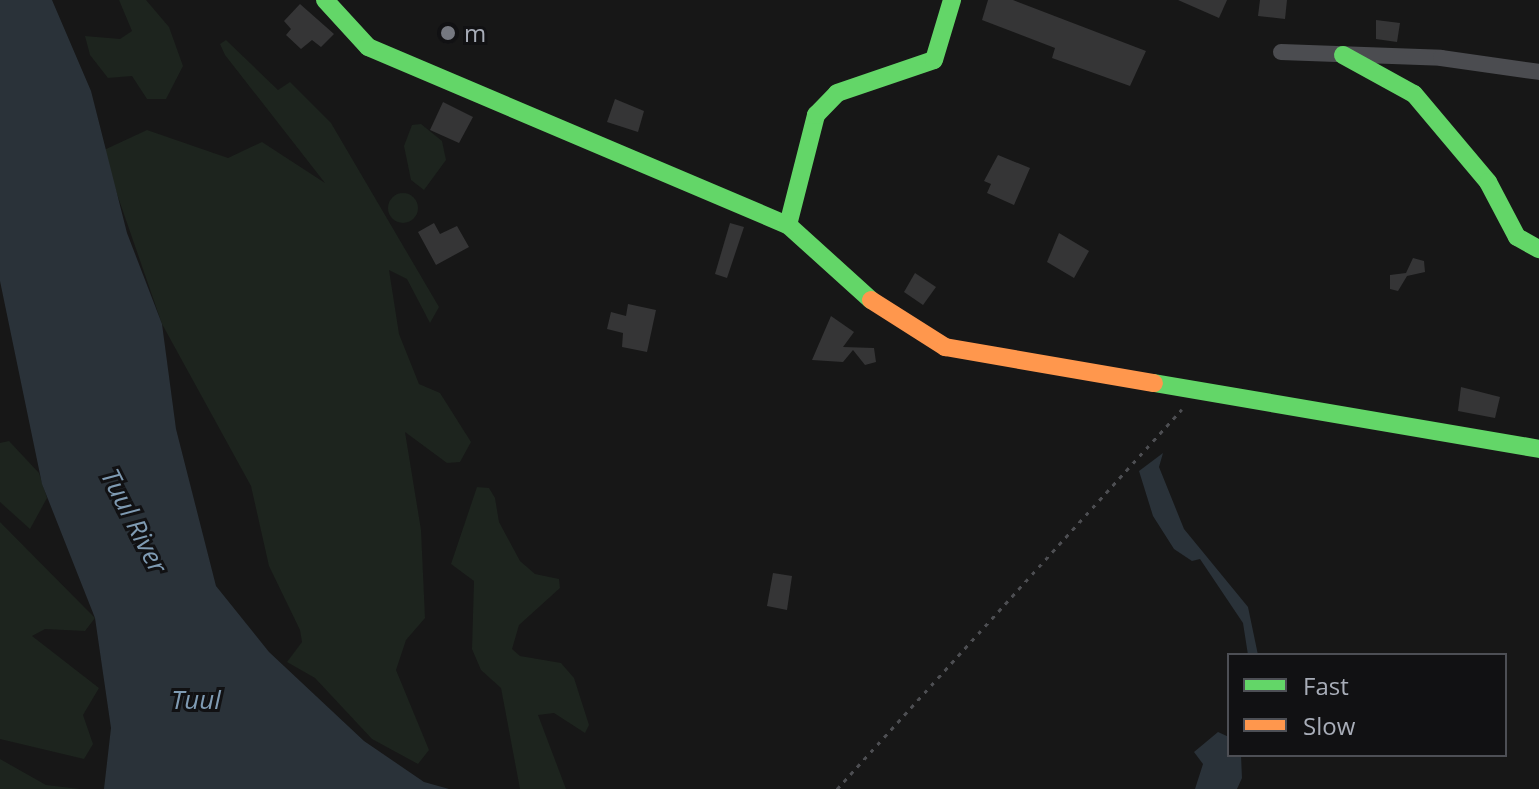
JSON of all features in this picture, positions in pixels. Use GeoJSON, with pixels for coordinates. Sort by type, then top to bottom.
{"type":"FeatureCollection","features":[{"type":"Feature","properties":{"kind":"street"},"geometry":{"type":"LineString","coordinates":[[325,0],[368,47],[788,225],[876,305],[945,347],[1539,449]]}},
{"type":"Feature","properties":{"kind":"street"},"geometry":{"type":"LineString","coordinates":[[788,225],[816,115],[837,93],[934,60],[952,0]]}},
{"type":"Feature","properties":{"kind":"street"},"geometry":{"type":"LineString","coordinates":[[1281,52],[1441,58],[1539,72]]}},
{"type":"Feature","properties":{"kind":"street"},"geometry":{"type":"LineString","coordinates":[[1343,55],[1414,94],[1488,182],[1517,237],[1539,249]]}},
{"type":"Feature","properties":{"kind":"path"},"geometry":{"type":"LineString","coordinates":[[837,789],[1198,391]]}},
{"type":"Feature","properties":{"kind":"shaded area"},"geometry":{"type":"Polygon","coordinates":[[[119,0],[146,0],[169,27],[183,66],[166,99],[147,99],[132,76],[108,78],[90,55],[85,36],[120,39],[132,31],[119,0]]]}},
{"type":"Feature","properties":{"kind":"shaded area"},"geometry":{"type":"Polygon","coordinates":[[[226,40],[278,90],[290,82],[331,123],[439,307],[430,323],[407,279],[389,270],[399,334],[419,384],[440,393],[471,442],[460,462],[447,463],[405,432],[421,530],[425,618],[406,640],[396,670],[429,750],[418,764],[372,739],[315,678],[287,662],[302,642],[300,630],[269,566],[251,486],[162,324],[108,168],[104,150],[147,130],[228,158],[262,142],[325,183],[225,55],[220,44],[226,40]]]}},
{"type":"Feature","properties":{"kind":"shaded area"},"geometry":{"type":"Polygon","coordinates":[[[421,124],[442,141],[446,160],[424,190],[411,180],[404,146],[412,125],[421,124]]]}},
{"type":"Feature","properties":{"kind":"shaded area"},"geometry":{"type":"Polygon","coordinates":[[[403,193],[414,197],[418,208],[414,219],[403,223],[392,219],[388,208],[392,197],[403,193]]]}},
{"type":"Feature","properties":{"kind":"shaded area"},"geometry":{"type":"Polygon","coordinates":[[[9,441],[39,473],[47,498],[30,529],[0,502],[0,443],[9,441]]]}},
{"type":"Feature","properties":{"kind":"shaded area"},"geometry":{"type":"Polygon","coordinates":[[[477,487],[489,488],[495,498],[499,522],[520,561],[535,574],[559,579],[560,588],[519,625],[512,649],[520,656],[561,663],[574,678],[589,725],[585,733],[554,713],[538,715],[566,789],[520,789],[501,688],[481,670],[472,649],[474,581],[451,564],[477,487]]]}},
{"type":"Feature","properties":{"kind":"shaded area"},"geometry":{"type":"Polygon","coordinates":[[[0,522],[95,618],[85,631],[45,629],[32,636],[99,688],[83,715],[93,744],[84,759],[0,739],[0,522]]]}},
{"type":"Feature","properties":{"kind":"shaded area"},"geometry":{"type":"Polygon","coordinates":[[[0,759],[46,785],[80,789],[0,789],[0,759]]]}},
{"type":"Feature","properties":{"kind":"water","name":"Tuul"},"geometry":{"type":"Polygon","coordinates":[[[0,0],[52,0],[91,91],[127,233],[162,324],[176,429],[216,586],[269,652],[364,741],[424,782],[449,789],[104,789],[111,728],[95,618],[42,484],[0,281],[0,0]]]}},
{"type":"Feature","properties":{"kind":"water"},"geometry":{"type":"Polygon","coordinates":[[[1163,453],[1159,467],[1184,529],[1248,607],[1258,653],[1248,653],[1243,623],[1200,559],[1192,561],[1174,549],[1153,516],[1139,471],[1163,453]]]}},
{"type":"Feature","properties":{"kind":"water"},"geometry":{"type":"Polygon","coordinates":[[[1218,732],[1227,736],[1227,757],[1241,757],[1242,778],[1237,789],[1195,789],[1203,764],[1194,752],[1218,732]]]}},
{"type":"Feature","properties":{"kind":"building"},"geometry":{"type":"Polygon","coordinates":[[[988,0],[1013,0],[1146,51],[1130,86],[1052,58],[1055,48],[982,20],[988,0]]]}},
{"type":"Feature","properties":{"kind":"building"},"geometry":{"type":"Polygon","coordinates":[[[1178,0],[1227,0],[1219,18],[1178,0]]]}},
{"type":"Feature","properties":{"kind":"building"},"geometry":{"type":"Polygon","coordinates":[[[1260,0],[1287,0],[1285,19],[1258,16],[1260,0]]]}},
{"type":"Feature","properties":{"kind":"building"},"geometry":{"type":"Polygon","coordinates":[[[300,4],[334,34],[321,47],[312,40],[301,49],[286,35],[291,29],[284,21],[300,4]]]}},
{"type":"Feature","properties":{"kind":"building"},"geometry":{"type":"Polygon","coordinates":[[[1376,20],[1400,23],[1397,42],[1376,39],[1376,20]]]}},
{"type":"Feature","properties":{"kind":"building","name":"m"},"geometry":{"type":"Polygon","coordinates":[[[448,24],[455,27],[458,34],[455,41],[448,44],[441,41],[438,34],[441,27],[448,24]]]}},
{"type":"Feature","properties":{"kind":"building"},"geometry":{"type":"Polygon","coordinates":[[[615,99],[644,111],[638,132],[607,122],[615,99]]]}},
{"type":"Feature","properties":{"kind":"building"},"geometry":{"type":"Polygon","coordinates":[[[443,102],[473,117],[459,143],[430,130],[443,102]]]}},
{"type":"Feature","properties":{"kind":"building"},"geometry":{"type":"Polygon","coordinates":[[[998,155],[1030,168],[1014,205],[987,193],[991,184],[984,181],[998,155]]]}},
{"type":"Feature","properties":{"kind":"building"},"geometry":{"type":"Polygon","coordinates":[[[434,223],[440,234],[457,226],[469,247],[436,265],[418,232],[434,223]]]}},
{"type":"Feature","properties":{"kind":"building"},"geometry":{"type":"Polygon","coordinates":[[[730,223],[744,227],[727,278],[715,274],[730,223]]]}},
{"type":"Feature","properties":{"kind":"building"},"geometry":{"type":"Polygon","coordinates":[[[1059,233],[1089,251],[1074,278],[1047,262],[1059,233]]]}},
{"type":"Feature","properties":{"kind":"building"},"geometry":{"type":"Polygon","coordinates":[[[1413,258],[1424,261],[1425,272],[1407,276],[1398,291],[1390,289],[1390,275],[1406,273],[1413,258]]]}},
{"type":"Feature","properties":{"kind":"building"},"geometry":{"type":"Polygon","coordinates":[[[915,273],[936,287],[923,305],[904,292],[915,273]]]}},
{"type":"Feature","properties":{"kind":"building"},"geometry":{"type":"Polygon","coordinates":[[[628,304],[656,310],[647,352],[622,347],[623,333],[607,329],[611,312],[626,316],[628,304]]]}},
{"type":"Feature","properties":{"kind":"building"},"geometry":{"type":"Polygon","coordinates":[[[831,316],[854,332],[843,347],[874,348],[876,362],[865,365],[853,350],[843,362],[812,360],[831,316]]]}},
{"type":"Feature","properties":{"kind":"building"},"geometry":{"type":"Polygon","coordinates":[[[1461,387],[1500,397],[1495,418],[1458,411],[1461,387]]]}},
{"type":"Feature","properties":{"kind":"building"},"geometry":{"type":"Polygon","coordinates":[[[773,573],[792,576],[787,610],[767,606],[773,573]]]}},
{"type":"Feature","properties":{"kind":"traffic: fast"},"geometry":{"type":"LineString","coordinates":[[325,0],[368,47],[788,225],[871,300]]}},
{"type":"Feature","properties":{"kind":"traffic: fast"},"geometry":{"type":"LineString","coordinates":[[788,225],[816,115],[837,93],[934,60],[952,0]]}},
{"type":"Feature","properties":{"kind":"traffic: fast"},"geometry":{"type":"LineString","coordinates":[[1343,55],[1414,94],[1488,182],[1517,237],[1539,249]]}},
{"type":"Feature","properties":{"kind":"traffic: fast"},"geometry":{"type":"LineString","coordinates":[[1154,383],[1539,449]]}},
{"type":"Feature","properties":{"kind":"traffic: slow"},"geometry":{"type":"LineString","coordinates":[[871,300],[945,347],[1154,383]]}},
{"type":"Feature","properties":{"kind":"place","name":"m"},"geometry":{"type":"Point","coordinates":[448,33]}},
{"type":"Feature","properties":{"kind":"water label","name":"Tuul River"},"geometry":{"type":"Point","coordinates":[134,521]}}]}
